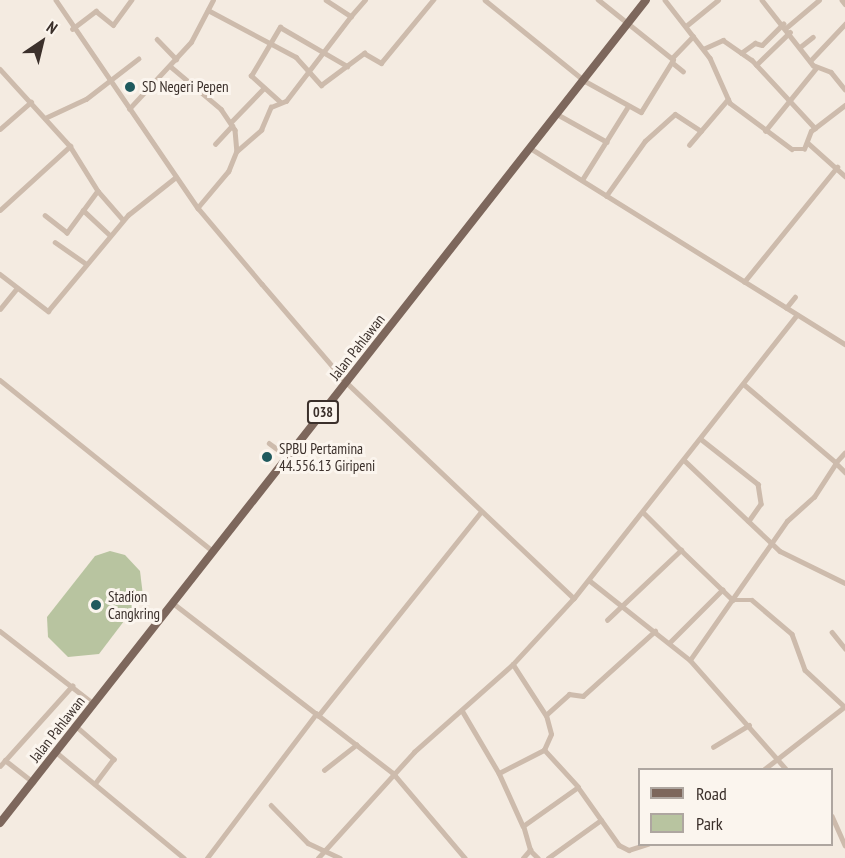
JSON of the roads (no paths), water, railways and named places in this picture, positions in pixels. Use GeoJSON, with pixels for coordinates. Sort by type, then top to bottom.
{"type":"FeatureCollection","features":[{"type":"Feature","properties":{"kind":"main road","name":"Jalan Pahlawan"},"geometry":{"type":"LineString","coordinates":[[0,823],[346,381],[585,81],[646,0]]}},
{"type":"Feature","properties":{"kind":"street"},"geometry":{"type":"LineString","coordinates":[[56,0],[72,29],[198,208],[346,381],[574,598]]}},
{"type":"Feature","properties":{"kind":"street"},"geometry":{"type":"LineString","coordinates":[[72,29],[96,11],[113,25],[131,0]]}},
{"type":"Feature","properties":{"kind":"street"},"geometry":{"type":"LineString","coordinates":[[129,109],[176,59],[213,0]]}},
{"type":"Feature","properties":{"kind":"street"},"geometry":{"type":"LineString","coordinates":[[326,0],[351,16]]}},
{"type":"Feature","properties":{"kind":"street"},"geometry":{"type":"LineString","coordinates":[[198,208],[229,171],[237,151],[261,130],[264,115],[308,74],[365,0]]}},
{"type":"Feature","properties":{"kind":"street"},"geometry":{"type":"LineString","coordinates":[[208,10],[298,59],[308,74],[324,84],[366,53],[381,63],[433,0]]}},
{"type":"Feature","properties":{"kind":"street"},"geometry":{"type":"LineString","coordinates":[[485,0],[585,81],[627,108],[642,111],[673,61],[693,36]]}},
{"type":"Feature","properties":{"kind":"street"},"geometry":{"type":"LineString","coordinates":[[598,0],[683,71]]}},
{"type":"Feature","properties":{"kind":"street"},"geometry":{"type":"LineString","coordinates":[[665,0],[703,49],[728,99],[765,131],[796,151],[808,143],[815,128],[845,105]]}},
{"type":"Feature","properties":{"kind":"street"},"geometry":{"type":"LineString","coordinates":[[686,26],[717,0]]}},
{"type":"Feature","properties":{"kind":"street"},"geometry":{"type":"LineString","coordinates":[[762,0],[816,68],[831,72],[845,89]]}},
{"type":"Feature","properties":{"kind":"street"},"geometry":{"type":"LineString","coordinates":[[741,53],[755,43],[762,45],[819,0]]}},
{"type":"Feature","properties":{"kind":"street"},"geometry":{"type":"LineString","coordinates":[[842,0],[845,4]]}},
{"type":"Feature","properties":{"kind":"street"},"geometry":{"type":"LineString","coordinates":[[810,61],[845,24]]}},
{"type":"Feature","properties":{"kind":"street"},"geometry":{"type":"LineString","coordinates":[[280,102],[251,76],[284,26],[347,66]]}},
{"type":"Feature","properties":{"kind":"street"},"geometry":{"type":"LineString","coordinates":[[756,65],[786,28]]}},
{"type":"Feature","properties":{"kind":"street"},"geometry":{"type":"LineString","coordinates":[[800,47],[813,37]]}},
{"type":"Feature","properties":{"kind":"street"},"geometry":{"type":"LineString","coordinates":[[157,39],[176,59]]}},
{"type":"Feature","properties":{"kind":"street"},"geometry":{"type":"LineString","coordinates":[[703,49],[723,40],[756,65],[815,128]]}},
{"type":"Feature","properties":{"kind":"street"},"geometry":{"type":"LineString","coordinates":[[45,118],[110,84],[138,59]]}},
{"type":"Feature","properties":{"kind":"street"},"geometry":{"type":"LineString","coordinates":[[170,66],[232,124],[237,151]]}},
{"type":"Feature","properties":{"kind":"street"},"geometry":{"type":"LineString","coordinates":[[765,131],[816,68]]}},
{"type":"Feature","properties":{"kind":"street"},"geometry":{"type":"LineString","coordinates":[[0,69],[70,146],[98,191],[123,220]]}},
{"type":"Feature","properties":{"kind":"street"},"geometry":{"type":"LineString","coordinates":[[215,144],[264,88]]}},
{"type":"Feature","properties":{"kind":"street"},"geometry":{"type":"LineString","coordinates":[[689,145],[728,99]]}},
{"type":"Feature","properties":{"kind":"street"},"geometry":{"type":"LineString","coordinates":[[0,129],[31,102]]}},
{"type":"Feature","properties":{"kind":"street"},"geometry":{"type":"LineString","coordinates":[[582,180],[627,108]]}},
{"type":"Feature","properties":{"kind":"street"},"geometry":{"type":"LineString","coordinates":[[557,114],[607,142]]}},
{"type":"Feature","properties":{"kind":"street"},"geometry":{"type":"LineString","coordinates":[[606,196],[645,141],[675,114],[701,131]]}},
{"type":"Feature","properties":{"kind":"street"},"geometry":{"type":"LineString","coordinates":[[808,143],[845,176]]}},
{"type":"Feature","properties":{"kind":"street"},"geometry":{"type":"LineString","coordinates":[[0,210],[70,146]]}},
{"type":"Feature","properties":{"kind":"street"},"geometry":{"type":"LineString","coordinates":[[530,148],[845,344]]}},
{"type":"Feature","properties":{"kind":"street"},"geometry":{"type":"LineString","coordinates":[[744,282],[837,167]]}},
{"type":"Feature","properties":{"kind":"street"},"geometry":{"type":"LineString","coordinates":[[0,274],[46,311],[123,220],[176,177]]}},
{"type":"Feature","properties":{"kind":"street"},"geometry":{"type":"LineString","coordinates":[[45,216],[67,233],[98,191]]}},
{"type":"Feature","properties":{"kind":"street"},"geometry":{"type":"LineString","coordinates":[[83,210],[110,235]]}},
{"type":"Feature","properties":{"kind":"street"},"geometry":{"type":"LineString","coordinates":[[55,242],[86,264]]}},
{"type":"Feature","properties":{"kind":"street"},"geometry":{"type":"LineString","coordinates":[[0,309],[16,289]]}},
{"type":"Feature","properties":{"kind":"street"},"geometry":{"type":"LineString","coordinates":[[786,308],[795,297]]}},
{"type":"Feature","properties":{"kind":"street"},"geometry":{"type":"LineString","coordinates":[[318,858],[393,773],[463,712],[513,664],[574,598],[797,315]]}},
{"type":"Feature","properties":{"kind":"street"},"geometry":{"type":"LineString","coordinates":[[0,380],[213,551]]}},
{"type":"Feature","properties":{"kind":"street"},"geometry":{"type":"LineString","coordinates":[[744,385],[845,472]]}},
{"type":"Feature","properties":{"kind":"street"},"geometry":{"type":"LineString","coordinates":[[701,439],[758,484],[761,504],[749,521]]}},
{"type":"Feature","properties":{"kind":"street"},"geometry":{"type":"LineString","coordinates":[[269,443],[288,456]]}},
{"type":"Feature","properties":{"kind":"street"},"geometry":{"type":"LineString","coordinates":[[690,660],[773,545],[845,453]]}},
{"type":"Feature","properties":{"kind":"street"},"geometry":{"type":"LineString","coordinates":[[684,460],[773,545],[845,583]]}},
{"type":"Feature","properties":{"kind":"street"},"geometry":{"type":"LineString","coordinates":[[207,858],[317,715],[482,512]]}},
{"type":"Feature","properties":{"kind":"street"},"geometry":{"type":"LineString","coordinates":[[643,512],[733,600],[752,600],[792,633],[805,670],[845,707],[766,768]]}},
{"type":"Feature","properties":{"kind":"street"},"geometry":{"type":"LineString","coordinates":[[607,620],[681,549]]}},
{"type":"Feature","properties":{"kind":"street"},"geometry":{"type":"LineString","coordinates":[[589,580],[690,660],[785,768]]}},
{"type":"Feature","properties":{"kind":"street"},"geometry":{"type":"LineString","coordinates":[[670,642],[722,590]]}},
{"type":"Feature","properties":{"kind":"street"},"geometry":{"type":"LineString","coordinates":[[173,603],[393,773],[464,856],[456,858]]}},
{"type":"Feature","properties":{"kind":"street"},"geometry":{"type":"LineString","coordinates":[[0,631],[94,704]]}},
{"type":"Feature","properties":{"kind":"street"},"geometry":{"type":"LineString","coordinates":[[546,716],[569,694],[583,696],[655,631]]}},
{"type":"Feature","properties":{"kind":"street"},"geometry":{"type":"LineString","coordinates":[[832,632],[845,648]]}},
{"type":"Feature","properties":{"kind":"street"},"geometry":{"type":"LineString","coordinates":[[499,773],[544,750],[551,734],[546,716],[513,664]]}},
{"type":"Feature","properties":{"kind":"street"},"geometry":{"type":"LineString","coordinates":[[0,766],[72,686]]}},
{"type":"Feature","properties":{"kind":"street"},"geometry":{"type":"LineString","coordinates":[[463,712],[499,773],[523,826],[530,850],[538,858]]}},
{"type":"Feature","properties":{"kind":"street"},"geometry":{"type":"LineString","coordinates":[[713,747],[749,725]]}},
{"type":"Feature","properties":{"kind":"street"},"geometry":{"type":"LineString","coordinates":[[77,727],[114,759],[95,784]]}},
{"type":"Feature","properties":{"kind":"street"},"geometry":{"type":"LineString","coordinates":[[324,770],[356,745]]}},
{"type":"Feature","properties":{"kind":"street"},"geometry":{"type":"LineString","coordinates":[[544,750],[578,787],[625,849],[639,846]]}},
{"type":"Feature","properties":{"kind":"street"},"geometry":{"type":"LineString","coordinates":[[56,752],[184,858]]}},
{"type":"Feature","properties":{"kind":"street"},"geometry":{"type":"LineString","coordinates":[[5,760],[33,782]]}},
{"type":"Feature","properties":{"kind":"street"},"geometry":{"type":"LineString","coordinates":[[523,826],[578,787]]}},
{"type":"Feature","properties":{"kind":"street"},"geometry":{"type":"LineString","coordinates":[[271,805],[308,843],[340,858]]}},
{"type":"Feature","properties":{"kind":"street"},"geometry":{"type":"LineString","coordinates":[[548,858],[601,820]]}},
{"type":"Feature","properties":{"kind":"street"},"geometry":{"type":"LineString","coordinates":[[833,820],[845,845]]}},
{"type":"Feature","properties":{"kind":"street"},"geometry":{"type":"LineString","coordinates":[[523,858],[530,850]]}},
{"type":"Feature","properties":{"kind":"place","name":"SD Negeri Pepen"},"geometry":{"type":"Point","coordinates":[130,87]}},
{"type":"Feature","properties":{"kind":"place","name":"SPBU Pertamina 44.556.13 Giripeni"},"geometry":{"type":"Point","coordinates":[267,457]}},
{"type":"Feature","properties":{"kind":"place","name":"Stadion Cangkring"},"geometry":{"type":"Point","coordinates":[96,605]}}]}
